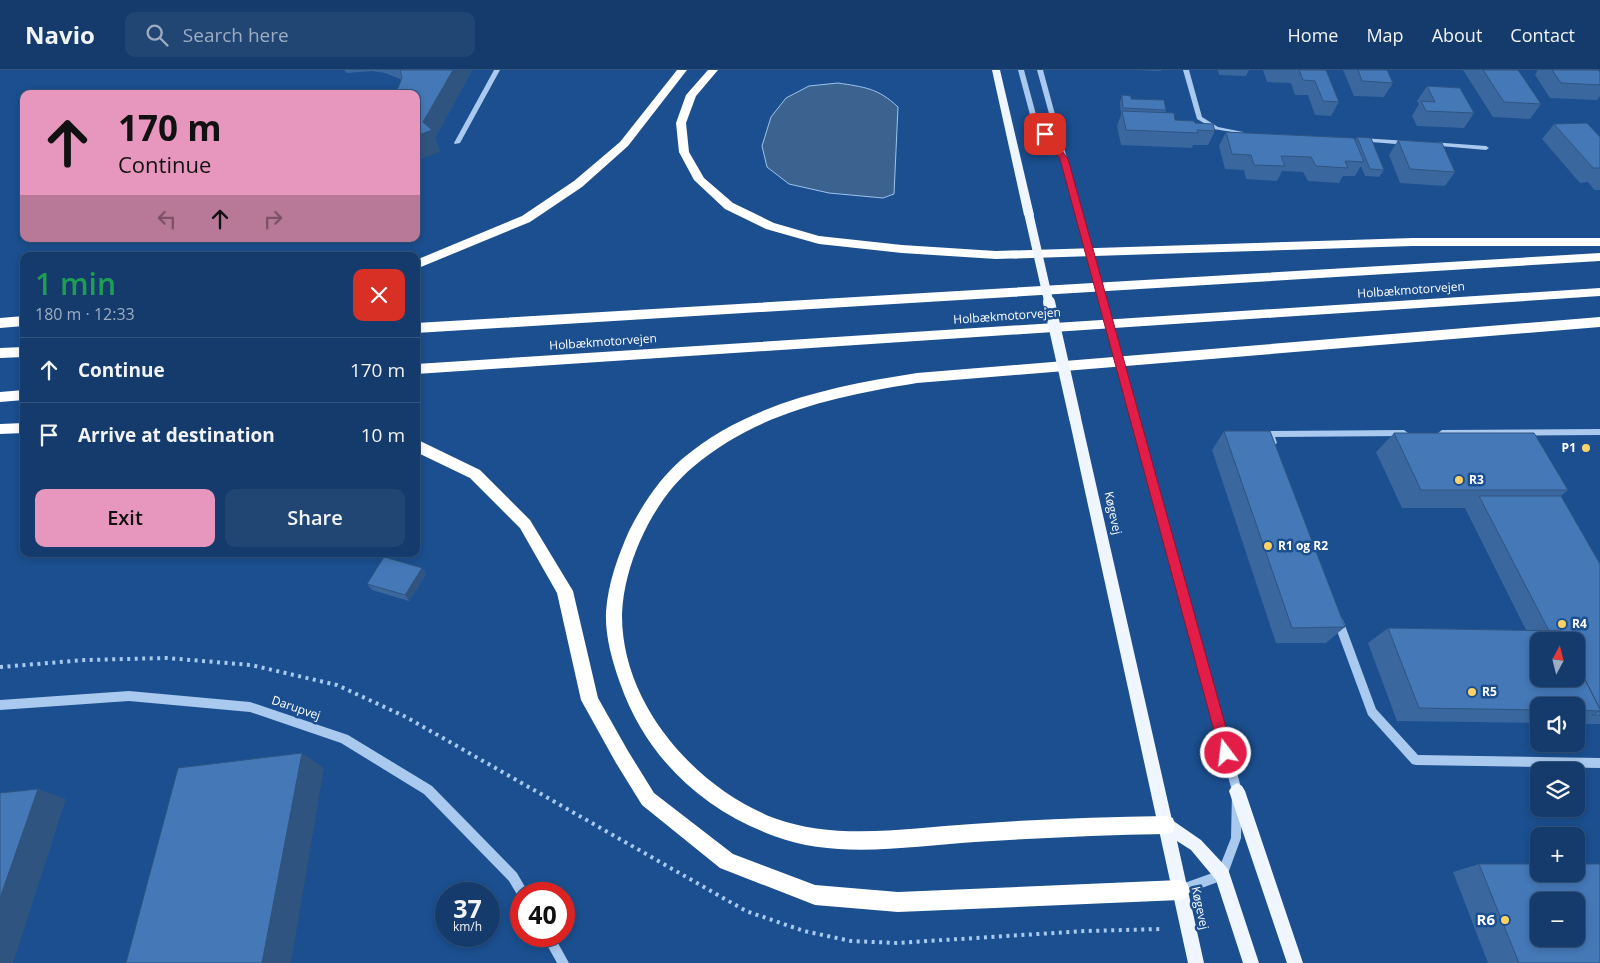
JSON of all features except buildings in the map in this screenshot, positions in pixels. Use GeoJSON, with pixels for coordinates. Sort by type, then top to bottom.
{"type":"FeatureCollection","features":[{"type":"Feature","properties":{"kind":"highway"},"geometry":{"type":"LineString","coordinates":[[420,263],[526,219],[578,184],[624,144],[682,70]]}},
{"type":"Feature","properties":{"kind":"highway"},"geometry":{"type":"LineString","coordinates":[[713,70],[691,96],[681,123],[684,152],[700,180],[729,206],[770,226],[819,240],[902,249],[996,255],[1413,242],[1600,242]]}},
{"type":"Feature","properties":{"kind":"highway","name":"Holbækmotorvejen"},"geometry":{"type":"LineString","coordinates":[[420,328],[1600,257]]}},
{"type":"Feature","properties":{"kind":"highway","name":"Holbækmotorvejen"},"geometry":{"type":"LineString","coordinates":[[420,370],[1600,292]]}},
{"type":"Feature","properties":{"kind":"highway"},"geometry":{"type":"LineString","coordinates":[[0,323],[20,321]]}},
{"type":"Feature","properties":{"kind":"highway"},"geometry":{"type":"LineString","coordinates":[[1166,825],[1078,826],[866,839],[822,837],[778,829],[739,812],[702,787],[674,762],[656,740],[630,690],[616,646],[614,604],[622,567],[649,508],[666,484],[710,446],[740,428],[783,409],[842,390],[917,378],[1600,322]]}},
{"type":"Feature","properties":{"kind":"highway"},"geometry":{"type":"LineString","coordinates":[[0,353],[20,352]]}},
{"type":"Feature","properties":{"kind":"highway"},"geometry":{"type":"LineString","coordinates":[[0,396],[20,395]]}},
{"type":"Feature","properties":{"kind":"highway"},"geometry":{"type":"LineString","coordinates":[[0,428],[20,428]]}},
{"type":"Feature","properties":{"kind":"highway"},"geometry":{"type":"LineString","coordinates":[[420,447],[475,474],[525,524],[565,591],[590,700],[622,757],[648,799],[727,861],[815,895],[898,902],[1180,890]]}},
{"type":"Feature","properties":{"kind":"main road","name":"Køgevej"},"geometry":{"type":"LineString","coordinates":[[996,70],[1196,963]]}},
{"type":"Feature","properties":{"kind":"main road"},"geometry":{"type":"LineString","coordinates":[[1236,791],[1295,963]]}},
{"type":"Feature","properties":{"kind":"main road"},"geometry":{"type":"LineString","coordinates":[[1166,825],[1196,845],[1222,875],[1251,963]]}},
{"type":"Feature","properties":{"kind":"street"},"geometry":{"type":"LineString","coordinates":[[458,143],[497,70]]}},
{"type":"Feature","properties":{"kind":"street"},"geometry":{"type":"LineString","coordinates":[[1021,70],[1035,122],[1064,159]]}},
{"type":"Feature","properties":{"kind":"street"},"geometry":{"type":"LineString","coordinates":[[1040,70],[1236,791],[1236,838],[1222,875],[1180,890]]}},
{"type":"Feature","properties":{"kind":"street"},"geometry":{"type":"LineString","coordinates":[[1186,70],[1199,118],[1216,128],[1231,132],[1250,133]]}},
{"type":"Feature","properties":{"kind":"street"},"geometry":{"type":"LineString","coordinates":[[1349,139],[1417,143]]}},
{"type":"Feature","properties":{"kind":"street"},"geometry":{"type":"LineString","coordinates":[[1427,144],[1486,148]]}},
{"type":"Feature","properties":{"kind":"street"},"geometry":{"type":"LineString","coordinates":[[1435,433],[1600,432]]}},
{"type":"Feature","properties":{"kind":"street"},"geometry":{"type":"LineString","coordinates":[[1276,453],[1269,434],[1415,433]]}},
{"type":"Feature","properties":{"kind":"street"},"geometry":{"type":"LineString","coordinates":[[1335,610],[1372,712],[1416,760],[1600,763]]}},
{"type":"Feature","properties":{"kind":"street","name":"Darupvej"},"geometry":{"type":"LineString","coordinates":[[0,705],[128,696],[250,707],[344,739],[428,790],[516,882]]}},
{"type":"Feature","properties":{"kind":"street"},"geometry":{"type":"LineString","coordinates":[[554,947],[563,963]]}},
{"type":"Feature","properties":{"kind":"path"},"geometry":{"type":"LineString","coordinates":[[0,667],[85,660],[167,658],[251,665],[337,685],[406,717],[746,911],[804,931],[851,942],[897,943],[1085,931],[1188,928]]}},
{"type":"Feature","properties":{"kind":"water"},"geometry":{"type":"Polygon","coordinates":[[[838,83],[870,89],[884,96],[898,107],[894,194],[883,198],[829,193],[789,184],[767,167],[762,146],[771,117],[786,98],[809,86],[838,83]]]}},
{"type":"Feature","properties":{"kind":"place","name":"P1"},"geometry":{"type":"Point","coordinates":[1586,448]}},
{"type":"Feature","properties":{"kind":"place","name":"R3"},"geometry":{"type":"Point","coordinates":[1459,480]}},
{"type":"Feature","properties":{"kind":"place","name":"R1 og R2"},"geometry":{"type":"Point","coordinates":[1268,546]}},
{"type":"Feature","properties":{"kind":"place","name":"R4"},"geometry":{"type":"Point","coordinates":[1562,624]}},
{"type":"Feature","properties":{"kind":"place","name":"R5"},"geometry":{"type":"Point","coordinates":[1472,692]}},
{"type":"Feature","properties":{"kind":"place","name":"R6"},"geometry":{"type":"Point","coordinates":[1505,920]}},
{"type":"Feature","properties":{"kind":"route"},"geometry":{"type":"LineString","coordinates":[[1045,134],[1064,159],[1226,753]]}}]}
